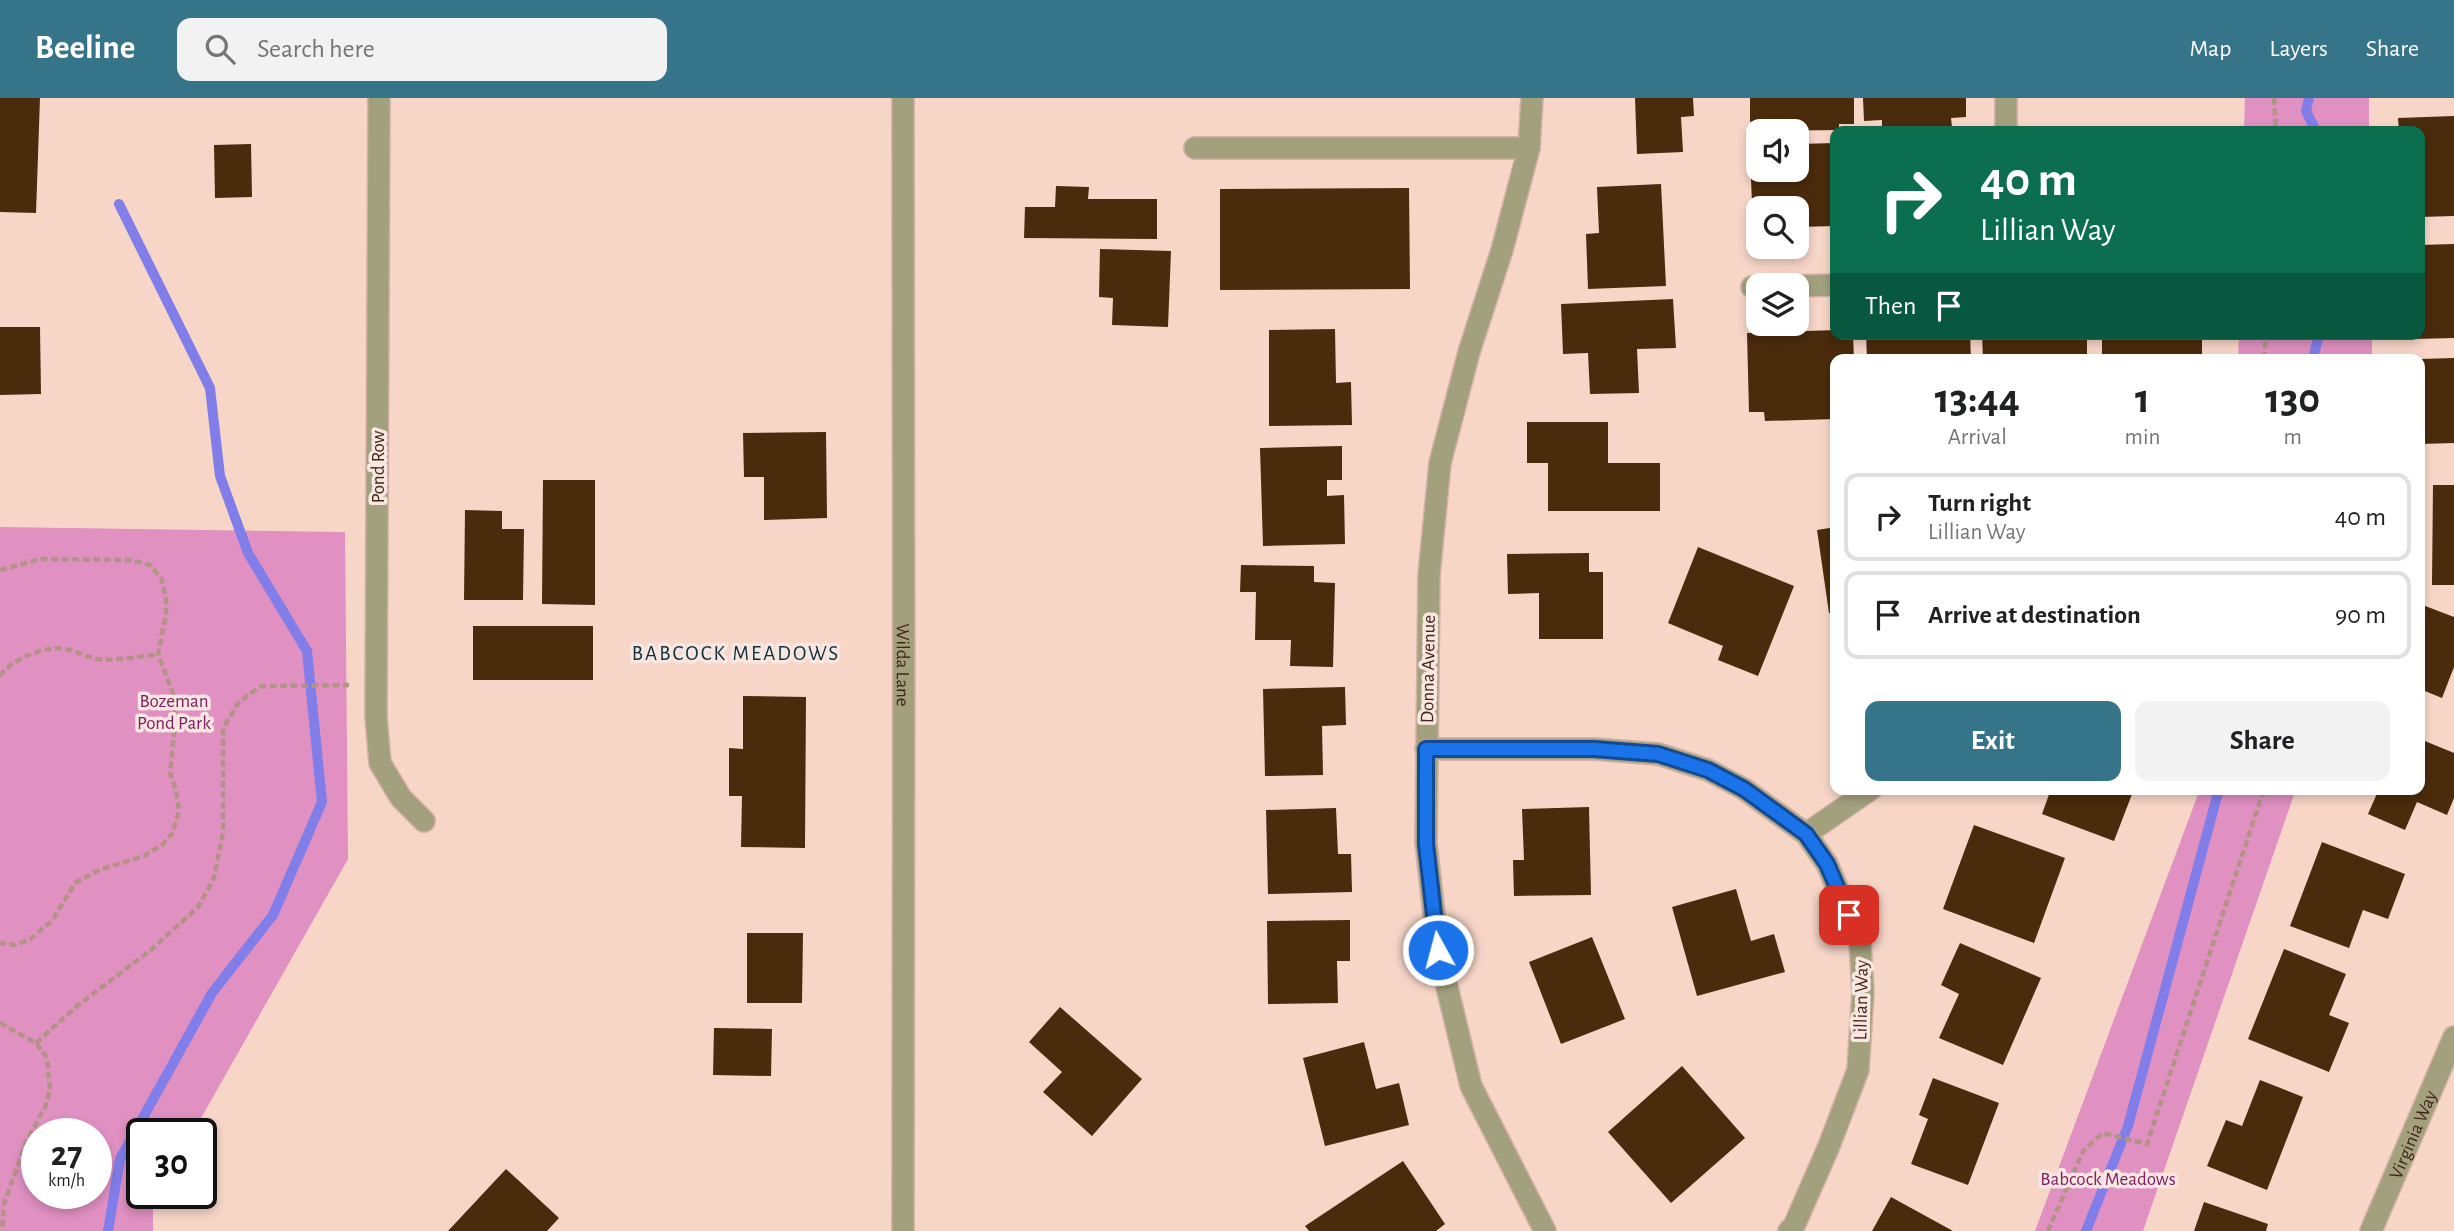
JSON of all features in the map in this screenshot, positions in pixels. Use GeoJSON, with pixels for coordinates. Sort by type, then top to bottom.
{"type":"FeatureCollection","features":[{"type":"Feature","properties":{"kind":"street","name":"Pond Row"},"geometry":{"type":"LineString","coordinates":[[379,98],[376,716],[380,763],[401,797],[424,821]]}},
{"type":"Feature","properties":{"kind":"street","name":"Wilda Lane"},"geometry":{"type":"LineString","coordinates":[[903,98],[902,441],[906,860],[904,1231]]}},
{"type":"Feature","properties":{"kind":"street","name":"Donna Avenue"},"geometry":{"type":"LineString","coordinates":[[1532,98],[1529,148],[1502,250],[1469,352],[1440,463],[1429,575],[1426,844],[1438,950],[1471,1086],[1545,1231]]}},
{"type":"Feature","properties":{"kind":"street"},"geometry":{"type":"LineString","coordinates":[[2006,98],[2006,126]]}},
{"type":"Feature","properties":{"kind":"street"},"geometry":{"type":"LineString","coordinates":[[1195,148],[1529,148]]}},
{"type":"Feature","properties":{"kind":"street"},"geometry":{"type":"LineString","coordinates":[[1809,286],[1830,285]]}},
{"type":"Feature","properties":{"kind":"street","name":"Lillian Way"},"geometry":{"type":"LineString","coordinates":[[1426,749],[1594,749],[1658,754],[1708,770],[1732,782],[1806,834],[1827,864],[1860,941],[1863,992],[1858,1070],[1829,1146],[1794,1226],[1789,1231]]}},
{"type":"Feature","properties":{"kind":"street"},"geometry":{"type":"LineString","coordinates":[[1806,834],[1862,795]]}},
{"type":"Feature","properties":{"kind":"street","name":"Virginia Way"},"geometry":{"type":"LineString","coordinates":[[2371,1231],[2454,1037]]}},
{"type":"Feature","properties":{"kind":"path"},"geometry":{"type":"LineString","coordinates":[[2274,98],[2276,126]]}},
{"type":"Feature","properties":{"kind":"path"},"geometry":{"type":"LineString","coordinates":[[0,570],[41,559],[132,560],[150,565],[161,578],[166,598],[166,615],[158,654],[172,691],[176,714],[170,773],[179,812],[172,834],[162,845],[144,856],[99,870],[75,883],[52,921],[30,939],[15,945],[0,943]]}},
{"type":"Feature","properties":{"kind":"path"},"geometry":{"type":"LineString","coordinates":[[0,676],[3,671],[26,657],[49,649],[65,649],[96,659],[158,654]]}},
{"type":"Feature","properties":{"kind":"path"},"geometry":{"type":"LineString","coordinates":[[36,1043],[77,1006],[151,950],[198,907],[214,878],[223,833],[223,728],[239,702],[261,686],[319,684]]}},
{"type":"Feature","properties":{"kind":"path"},"geometry":{"type":"LineString","coordinates":[[2048,1231],[2083,1151],[2103,1133],[2147,1144],[2262,795]]}},
{"type":"Feature","properties":{"kind":"path"},"geometry":{"type":"LineString","coordinates":[[0,1023],[36,1043],[47,1058],[50,1090],[45,1107],[26,1142],[4,1204],[2,1231]]}},
{"type":"Feature","properties":{"kind":"green space"},"geometry":{"type":"Polygon","coordinates":[[[2245,98],[2369,98],[2369,126],[2244,126],[2245,98]]]}},
{"type":"Feature","properties":{"kind":"green space"},"geometry":{"type":"Polygon","coordinates":[[[2239,340],[2372,340],[2372,354],[2238,354],[2239,340]]]}},
{"type":"Feature","properties":{"kind":"green space","name":"Bozeman Pond Park"},"geometry":{"type":"Polygon","coordinates":[[[0,527],[345,532],[348,859],[201,1118],[126,1118],[126,1209],[153,1209],[153,1231],[0,1231],[0,527]]]}},
{"type":"Feature","properties":{"kind":"green space","name":"Babcock Meadows"},"geometry":{"type":"Polygon","coordinates":[[[2198,795],[2294,795],[2143,1231],[2035,1231],[2198,795]]]}},
{"type":"Feature","properties":{"kind":"building"},"geometry":{"type":"Polygon","coordinates":[[[0,98],[40,98],[36,213],[0,212],[0,98]]]}},
{"type":"Feature","properties":{"kind":"building"},"geometry":{"type":"Polygon","coordinates":[[[1635,98],[1693,98],[1694,116],[1681,117],[1683,152],[1637,154],[1635,98]]]}},
{"type":"Feature","properties":{"kind":"building"},"geometry":{"type":"Polygon","coordinates":[[[1750,98],[1854,98],[1854,124],[1830,126],[1830,130],[1809,130],[1809,119],[1750,119],[1750,98]]]}},
{"type":"Feature","properties":{"kind":"building"},"geometry":{"type":"Polygon","coordinates":[[[1863,98],[1966,98],[1966,117],[1951,118],[1952,126],[1882,126],[1882,120],[1864,121],[1863,98]]]}},
{"type":"Feature","properties":{"kind":"building"},"geometry":{"type":"Polygon","coordinates":[[[2454,116],[2454,216],[2425,217],[2425,126],[2399,126],[2398,118],[2454,116]]]}},
{"type":"Feature","properties":{"kind":"building"},"geometry":{"type":"Polygon","coordinates":[[[1830,143],[1830,226],[1809,227],[1809,196],[1752,196],[1751,182],[1809,182],[1809,144],[1830,143]]]}},
{"type":"Feature","properties":{"kind":"building"},"geometry":{"type":"Polygon","coordinates":[[[251,144],[252,197],[215,198],[214,145],[251,144]]]}},
{"type":"Feature","properties":{"kind":"building"},"geometry":{"type":"Polygon","coordinates":[[[1661,184],[1666,286],[1588,289],[1586,234],[1599,233],[1597,187],[1661,184]]]}},
{"type":"Feature","properties":{"kind":"building"},"geometry":{"type":"Polygon","coordinates":[[[1056,186],[1089,187],[1088,199],[1157,199],[1157,239],[1024,238],[1025,207],[1055,207],[1056,186]]]}},
{"type":"Feature","properties":{"kind":"building"},"geometry":{"type":"Polygon","coordinates":[[[1409,188],[1410,289],[1220,290],[1220,189],[1409,188]]]}},
{"type":"Feature","properties":{"kind":"building"},"geometry":{"type":"Polygon","coordinates":[[[2454,244],[2454,338],[2425,339],[2425,245],[2454,244]]]}},
{"type":"Feature","properties":{"kind":"building"},"geometry":{"type":"Polygon","coordinates":[[[1100,249],[1171,251],[1168,327],[1112,325],[1113,298],[1099,297],[1100,249]]]}},
{"type":"Feature","properties":{"kind":"building"},"geometry":{"type":"Polygon","coordinates":[[[1673,299],[1676,348],[1637,349],[1639,393],[1590,394],[1588,353],[1563,354],[1561,304],[1673,299]]]}},
{"type":"Feature","properties":{"kind":"building"},"geometry":{"type":"Polygon","coordinates":[[[0,327],[40,327],[41,394],[0,395],[0,327]]]}},
{"type":"Feature","properties":{"kind":"building"},"geometry":{"type":"Polygon","coordinates":[[[1335,329],[1336,383],[1351,382],[1352,425],[1269,426],[1269,330],[1335,329]]]}},
{"type":"Feature","properties":{"kind":"building"},"geometry":{"type":"Polygon","coordinates":[[[1830,330],[1830,340],[1853,340],[1854,354],[1830,354],[1830,419],[1765,421],[1764,412],[1749,412],[1747,336],[1809,336],[1809,331],[1830,330]]]}},
{"type":"Feature","properties":{"kind":"building"},"geometry":{"type":"Polygon","coordinates":[[[1866,340],[1970,340],[1971,354],[1867,354],[1866,340]]]}},
{"type":"Feature","properties":{"kind":"building"},"geometry":{"type":"Polygon","coordinates":[[[1982,340],[2087,340],[2087,354],[1983,354],[1982,340]]]}},
{"type":"Feature","properties":{"kind":"building"},"geometry":{"type":"Polygon","coordinates":[[[2102,340],[2202,340],[2202,354],[2102,354],[2102,340]]]}},
{"type":"Feature","properties":{"kind":"building"},"geometry":{"type":"Polygon","coordinates":[[[2454,358],[2454,443],[2425,444],[2425,359],[2454,358]]]}},
{"type":"Feature","properties":{"kind":"building"},"geometry":{"type":"Polygon","coordinates":[[[1527,422],[1608,422],[1608,463],[1660,463],[1660,511],[1548,511],[1548,463],[1527,463],[1527,422]]]}},
{"type":"Feature","properties":{"kind":"building"},"geometry":{"type":"Polygon","coordinates":[[[826,432],[827,518],[764,520],[764,477],[744,477],[743,433],[826,432]]]}},
{"type":"Feature","properties":{"kind":"building"},"geometry":{"type":"Polygon","coordinates":[[[1342,446],[1342,480],[1327,480],[1327,496],[1344,495],[1345,544],[1263,546],[1260,448],[1342,446]]]}},
{"type":"Feature","properties":{"kind":"building"},"geometry":{"type":"Polygon","coordinates":[[[543,480],[595,480],[595,605],[542,604],[543,480]]]}},
{"type":"Feature","properties":{"kind":"building"},"geometry":{"type":"Polygon","coordinates":[[[2433,485],[2454,485],[2454,585],[2432,585],[2433,485]]]}},
{"type":"Feature","properties":{"kind":"building"},"geometry":{"type":"Polygon","coordinates":[[[465,510],[502,511],[502,529],[524,529],[523,600],[464,600],[465,510]]]}},
{"type":"Feature","properties":{"kind":"building"},"geometry":{"type":"Polygon","coordinates":[[[1830,528],[1830,613],[1829,613],[1817,530],[1830,528]]]}},
{"type":"Feature","properties":{"kind":"building"},"geometry":{"type":"Polygon","coordinates":[[[1698,547],[1794,586],[1758,676],[1718,660],[1723,646],[1668,623],[1698,547]]]}},
{"type":"Feature","properties":{"kind":"building"},"geometry":{"type":"Polygon","coordinates":[[[1589,553],[1589,572],[1603,572],[1603,639],[1539,639],[1539,593],[1508,594],[1507,554],[1589,553]]]}},
{"type":"Feature","properties":{"kind":"building"},"geometry":{"type":"Polygon","coordinates":[[[1241,565],[1314,566],[1314,582],[1335,583],[1333,667],[1290,666],[1291,640],[1255,640],[1256,592],[1240,592],[1241,565]]]}},
{"type":"Feature","properties":{"kind":"building"},"geometry":{"type":"Polygon","coordinates":[[[2425,606],[2454,617],[2454,667],[2442,698],[2425,691],[2425,606]]]}},
{"type":"Feature","properties":{"kind":"building"},"geometry":{"type":"Polygon","coordinates":[[[473,626],[593,626],[593,680],[473,680],[473,626]]]}},
{"type":"Feature","properties":{"kind":"building"},"geometry":{"type":"Polygon","coordinates":[[[1345,687],[1346,725],[1322,726],[1323,775],[1265,776],[1263,689],[1345,687]]]}},
{"type":"Feature","properties":{"kind":"building"},"geometry":{"type":"Polygon","coordinates":[[[743,696],[806,697],[805,848],[741,847],[742,796],[729,796],[729,748],[743,749],[743,696]]]}},
{"type":"Feature","properties":{"kind":"building"},"geometry":{"type":"Polygon","coordinates":[[[2425,741],[2454,753],[2454,798],[2447,815],[2417,802],[2405,830],[2368,814],[2376,795],[2425,795],[2425,741]]]}},
{"type":"Feature","properties":{"kind":"building"},"geometry":{"type":"Polygon","coordinates":[[[2049,795],[2132,795],[2114,841],[2042,814],[2049,795]]]}},
{"type":"Feature","properties":{"kind":"building"},"geometry":{"type":"Polygon","coordinates":[[[1589,807],[1591,895],[1514,896],[1513,860],[1524,860],[1522,809],[1589,807]]]}},
{"type":"Feature","properties":{"kind":"building"},"geometry":{"type":"Polygon","coordinates":[[[1336,808],[1338,854],[1351,854],[1352,892],[1268,894],[1266,810],[1336,808]]]}},
{"type":"Feature","properties":{"kind":"building"},"geometry":{"type":"Polygon","coordinates":[[[1974,825],[2065,858],[2034,943],[1943,909],[1974,825]]]}},
{"type":"Feature","properties":{"kind":"building"},"geometry":{"type":"Polygon","coordinates":[[[2322,842],[2405,874],[2388,919],[2363,910],[2349,948],[2290,926],[2322,842]]]}},
{"type":"Feature","properties":{"kind":"building"},"geometry":{"type":"Polygon","coordinates":[[[1736,889],[1751,941],[1774,934],[1785,972],[1697,996],[1672,907],[1736,889]]]}},
{"type":"Feature","properties":{"kind":"building"},"geometry":{"type":"Polygon","coordinates":[[[1350,920],[1350,961],[1337,961],[1338,1003],[1268,1004],[1267,921],[1350,920]]]}},
{"type":"Feature","properties":{"kind":"building"},"geometry":{"type":"Polygon","coordinates":[[[747,933],[803,933],[802,1003],[747,1003],[747,933]]]}},
{"type":"Feature","properties":{"kind":"building"},"geometry":{"type":"Polygon","coordinates":[[[1592,937],[1625,1019],[1561,1044],[1529,962],[1592,937]]]}},
{"type":"Feature","properties":{"kind":"building"},"geometry":{"type":"Polygon","coordinates":[[[1960,943],[2041,978],[2003,1065],[1939,1038],[1959,994],[1941,985],[1960,943]]]}},
{"type":"Feature","properties":{"kind":"building"},"geometry":{"type":"Polygon","coordinates":[[[2284,949],[2346,974],[2329,1015],[2349,1023],[2329,1072],[2248,1039],[2284,949]]]}},
{"type":"Feature","properties":{"kind":"building"},"geometry":{"type":"Polygon","coordinates":[[[1060,1007],[1142,1079],[1092,1136],[1043,1092],[1062,1072],[1029,1042],[1060,1007]]]}},
{"type":"Feature","properties":{"kind":"building"},"geometry":{"type":"Polygon","coordinates":[[[714,1028],[772,1029],[771,1076],[713,1075],[714,1028]]]}},
{"type":"Feature","properties":{"kind":"building"},"geometry":{"type":"Polygon","coordinates":[[[1364,1042],[1376,1089],[1399,1083],[1409,1125],[1325,1146],[1303,1058],[1364,1042]]]}},
{"type":"Feature","properties":{"kind":"building"},"geometry":{"type":"Polygon","coordinates":[[[1682,1066],[1745,1138],[1671,1203],[1608,1132],[1682,1066]]]}},
{"type":"Feature","properties":{"kind":"building"},"geometry":{"type":"Polygon","coordinates":[[[1933,1078],[1999,1103],[1968,1185],[1911,1164],[1928,1119],[1919,1115],[1933,1078]]]}},
{"type":"Feature","properties":{"kind":"building"},"geometry":{"type":"Polygon","coordinates":[[[2260,1080],[2303,1097],[2267,1190],[2207,1166],[2226,1120],[2242,1126],[2260,1080]]]}},
{"type":"Feature","properties":{"kind":"building"},"geometry":{"type":"Polygon","coordinates":[[[1403,1161],[1445,1224],[1436,1231],[1309,1231],[1305,1226],[1403,1161]]]}},
{"type":"Feature","properties":{"kind":"building"},"geometry":{"type":"Polygon","coordinates":[[[506,1169],[559,1218],[547,1231],[448,1231],[506,1169]]]}},
{"type":"Feature","properties":{"kind":"building"},"geometry":{"type":"Polygon","coordinates":[[[1891,1197],[1953,1231],[1872,1231],[1891,1197]]]}},
{"type":"Feature","properties":{"kind":"building"},"geometry":{"type":"Polygon","coordinates":[[[2204,1202],[2268,1224],[2266,1231],[2194,1231],[2204,1202]]]}},
{"type":"Feature","properties":{"kind":"waterway"},"geometry":{"type":"LineString","coordinates":[[2309,98],[2306,111],[2314,126]]}},
{"type":"Feature","properties":{"kind":"waterway"},"geometry":{"type":"LineString","coordinates":[[108,1231],[120,1159],[212,993],[273,915],[322,802],[307,651],[248,553],[220,476],[210,388],[119,204]]}},
{"type":"Feature","properties":{"kind":"waterway"},"geometry":{"type":"LineString","coordinates":[[2314,354],[2318,340]]}},
{"type":"Feature","properties":{"kind":"waterway"},"geometry":{"type":"LineString","coordinates":[[2086,1231],[2128,1126],[2217,795]]}},
{"type":"Feature","properties":{"kind":"district","name":"BABCOCK MEADOWS"},"geometry":{"type":"Point","coordinates":[736,653]}},
{"type":"Feature","properties":{"kind":"route"},"geometry":{"type":"LineString","coordinates":[[1438,950],[1426,844],[1426,749],[1594,749],[1658,754],[1708,770],[1744,789],[1806,834],[1827,864],[1849,915]]}}]}
